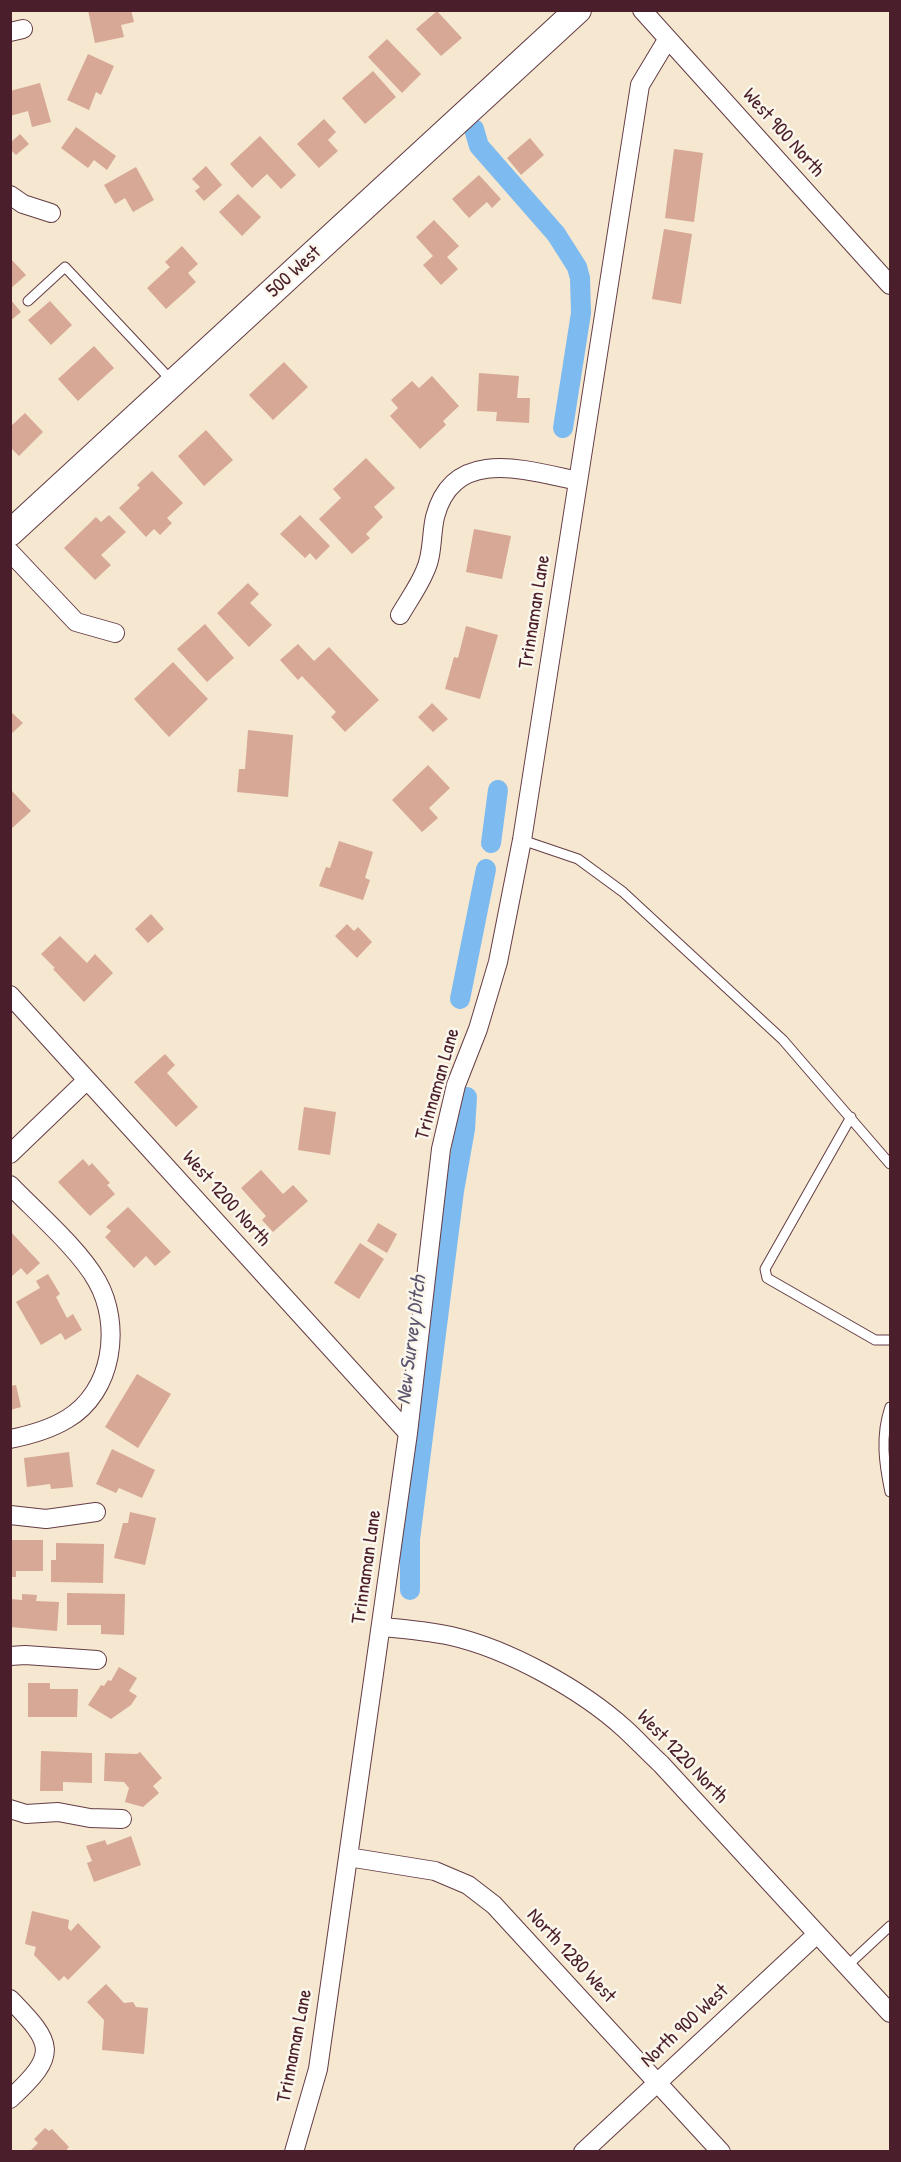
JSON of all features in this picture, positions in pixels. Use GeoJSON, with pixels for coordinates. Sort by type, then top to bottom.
{"type":"FeatureCollection","features":[{"type":"Feature","properties":{"kind":"main road","name":"500 West"},"geometry":{"type":"LineString","coordinates":[[10,533],[578,10]]}},
{"type":"Feature","properties":{"kind":"street","name":"West 900 North"},"geometry":{"type":"LineString","coordinates":[[642,10],[891,285]]}},
{"type":"Feature","properties":{"kind":"street","name":"Trinnaman Lane"},"geometry":{"type":"LineString","coordinates":[[294,2151],[318,2069],[408,1433],[441,1149],[456,1085],[478,1029],[498,962],[522,840],[640,85],[668,40]]}},
{"type":"Feature","properties":{"kind":"street"},"geometry":{"type":"LineString","coordinates":[[10,195],[23,204],[51,213]]}},
{"type":"Feature","properties":{"kind":"street"},"geometry":{"type":"LineString","coordinates":[[400,615],[426,570],[435,516],[444,493],[466,474],[486,468],[519,468],[578,481]]}},
{"type":"Feature","properties":{"kind":"street"},"geometry":{"type":"LineString","coordinates":[[10,552],[76,622],[115,633]]}},
{"type":"Feature","properties":{"kind":"street","name":"West 1200 North"},"geometry":{"type":"LineString","coordinates":[[10,994],[408,1433]]}},
{"type":"Feature","properties":{"kind":"street"},"geometry":{"type":"LineString","coordinates":[[10,1155],[87,1080]]}},
{"type":"Feature","properties":{"kind":"street"},"geometry":{"type":"LineString","coordinates":[[10,1185],[80,1258],[96,1279],[110,1315],[111,1347],[103,1378],[87,1402],[68,1419],[39,1433],[10,1439]]}},
{"type":"Feature","properties":{"kind":"street"},"geometry":{"type":"LineString","coordinates":[[10,1515],[46,1519],[96,1512]]}},
{"type":"Feature","properties":{"kind":"street","name":"West 1220 North"},"geometry":{"type":"LineString","coordinates":[[382,1627],[452,1636],[491,1649],[571,1689],[623,1727],[661,1764],[891,2013]]}},
{"type":"Feature","properties":{"kind":"street"},"geometry":{"type":"LineString","coordinates":[[10,1656],[25,1654],[97,1660]]}},
{"type":"Feature","properties":{"kind":"street"},"geometry":{"type":"LineString","coordinates":[[10,1809],[26,1814],[58,1812],[90,1818],[122,1819]]}},
{"type":"Feature","properties":{"kind":"street","name":"North 1280 West"},"geometry":{"type":"LineString","coordinates":[[348,1857],[435,1871],[468,1885],[494,1905],[722,2151]]}},
{"type":"Feature","properties":{"kind":"street","name":"North 900 West"},"geometry":{"type":"LineString","coordinates":[[583,2151],[817,1934]]}},
{"type":"Feature","properties":{"kind":"street"},"geometry":{"type":"LineString","coordinates":[[10,1999],[33,2022],[45,2041],[46,2056],[28,2082],[10,2099]]}},
{"type":"Feature","properties":{"kind":"lane"},"geometry":{"type":"LineString","coordinates":[[28,301],[65,267],[174,383]]}},
{"type":"Feature","properties":{"kind":"lane"},"geometry":{"type":"LineString","coordinates":[[522,840],[578,859],[623,892],[783,1040],[891,1164]]}},
{"type":"Feature","properties":{"kind":"lane"},"geometry":{"type":"LineString","coordinates":[[851,1117],[765,1269],[767,1278],[821,1311],[875,1340],[891,1340]]}},
{"type":"Feature","properties":{"kind":"lane"},"geometry":{"type":"LineString","coordinates":[[891,1407],[886,1421],[883,1462],[891,1492]]}},
{"type":"Feature","properties":{"kind":"lane"},"geometry":{"type":"LineString","coordinates":[[847,1966],[891,1926]]}},
{"type":"Feature","properties":{"kind":"building"},"geometry":{"type":"Polygon","coordinates":[[[88,10],[131,10],[134,22],[121,25],[124,37],[95,43],[88,10]]]}},
{"type":"Feature","properties":{"kind":"building"},"geometry":{"type":"Polygon","coordinates":[[[437,11],[462,38],[441,56],[416,29],[437,11]]]}},
{"type":"Feature","properties":{"kind":"building"},"geometry":{"type":"Polygon","coordinates":[[[387,39],[421,74],[402,93],[368,57],[387,39]]]}},
{"type":"Feature","properties":{"kind":"building"},"geometry":{"type":"Polygon","coordinates":[[[88,54],[114,66],[101,95],[96,92],[89,110],[67,100],[88,54]]]}},
{"type":"Feature","properties":{"kind":"building"},"geometry":{"type":"Polygon","coordinates":[[[373,71],[396,97],[365,124],[342,98],[373,71]]]}},
{"type":"Feature","properties":{"kind":"building"},"geometry":{"type":"Polygon","coordinates":[[[40,83],[51,122],[32,127],[28,111],[10,116],[10,91],[40,83]]]}},
{"type":"Feature","properties":{"kind":"building"},"geometry":{"type":"Polygon","coordinates":[[[324,119],[336,132],[328,140],[338,151],[319,168],[297,144],[324,119]]]}},
{"type":"Feature","properties":{"kind":"building"},"geometry":{"type":"Polygon","coordinates":[[[76,127],[116,156],[107,170],[94,160],[88,168],[61,148],[76,127]]]}},
{"type":"Feature","properties":{"kind":"building"},"geometry":{"type":"Polygon","coordinates":[[[20,134],[29,144],[16,155],[10,149],[10,143],[20,134]]]}},
{"type":"Feature","properties":{"kind":"building"},"geometry":{"type":"Polygon","coordinates":[[[260,136],[296,175],[281,189],[267,174],[252,188],[230,164],[260,136]]]}},
{"type":"Feature","properties":{"kind":"building"},"geometry":{"type":"Polygon","coordinates":[[[530,138],[544,155],[521,175],[507,158],[530,138]]]}},
{"type":"Feature","properties":{"kind":"building"},"geometry":{"type":"Polygon","coordinates":[[[674,149],[703,153],[694,222],[665,218],[674,149]]]}},
{"type":"Feature","properties":{"kind":"building"},"geometry":{"type":"Polygon","coordinates":[[[206,166],[222,185],[204,201],[195,191],[200,187],[192,179],[206,166]]]}},
{"type":"Feature","properties":{"kind":"building"},"geometry":{"type":"Polygon","coordinates":[[[136,167],[154,200],[133,212],[125,198],[115,204],[104,185],[136,167]]]}},
{"type":"Feature","properties":{"kind":"building"},"geometry":{"type":"Polygon","coordinates":[[[479,175],[501,199],[492,208],[487,202],[469,218],[452,199],[479,175]]]}},
{"type":"Feature","properties":{"kind":"building"},"geometry":{"type":"Polygon","coordinates":[[[238,194],[261,217],[242,236],[219,212],[238,194]]]}},
{"type":"Feature","properties":{"kind":"building"},"geometry":{"type":"Polygon","coordinates":[[[434,220],[459,246],[447,257],[458,269],[441,285],[423,265],[433,256],[416,237],[434,220]]]}},
{"type":"Feature","properties":{"kind":"building"},"geometry":{"type":"Polygon","coordinates":[[[664,229],[692,234],[681,304],[652,299],[664,229]]]}},
{"type":"Feature","properties":{"kind":"building"},"geometry":{"type":"Polygon","coordinates":[[[182,246],[198,264],[188,273],[196,282],[166,309],[147,288],[170,267],[165,262],[182,246]]]}},
{"type":"Feature","properties":{"kind":"building"},"geometry":{"type":"Polygon","coordinates":[[[10,258],[26,275],[10,289],[10,258]]]}},
{"type":"Feature","properties":{"kind":"building"},"geometry":{"type":"Polygon","coordinates":[[[10,299],[21,312],[10,321],[10,299]]]}},
{"type":"Feature","properties":{"kind":"building"},"geometry":{"type":"Polygon","coordinates":[[[50,301],[72,325],[51,345],[28,320],[50,301]]]}},
{"type":"Feature","properties":{"kind":"building"},"geometry":{"type":"Polygon","coordinates":[[[94,346],[114,368],[78,401],[58,379],[94,346]]]}},
{"type":"Feature","properties":{"kind":"building"},"geometry":{"type":"Polygon","coordinates":[[[284,362],[308,387],[273,420],[249,395],[284,362]]]}},
{"type":"Feature","properties":{"kind":"building"},"geometry":{"type":"Polygon","coordinates":[[[479,373],[519,376],[517,398],[530,398],[529,423],[496,421],[497,412],[477,411],[479,373]]]}},
{"type":"Feature","properties":{"kind":"building"},"geometry":{"type":"Polygon","coordinates":[[[432,376],[459,406],[443,421],[446,425],[420,449],[390,416],[398,408],[391,400],[412,381],[419,388],[432,376]]]}},
{"type":"Feature","properties":{"kind":"building"},"geometry":{"type":"Polygon","coordinates":[[[25,413],[43,432],[19,456],[10,447],[10,427],[25,413]]]}},
{"type":"Feature","properties":{"kind":"building"},"geometry":{"type":"Polygon","coordinates":[[[206,430],[233,460],[204,486],[178,456],[206,430]]]}},
{"type":"Feature","properties":{"kind":"building"},"geometry":{"type":"Polygon","coordinates":[[[366,458],[395,488],[374,507],[383,517],[366,534],[370,538],[352,554],[319,519],[341,498],[333,489],[366,458]]]}},
{"type":"Feature","properties":{"kind":"building"},"geometry":{"type":"Polygon","coordinates":[[[152,471],[183,503],[167,518],[172,523],[160,535],[154,529],[146,537],[119,508],[140,488],[137,485],[152,471]]]}},
{"type":"Feature","properties":{"kind":"building"},"geometry":{"type":"Polygon","coordinates":[[[109,515],[126,532],[101,555],[111,565],[95,580],[64,548],[96,517],[101,522],[109,515]]]}},
{"type":"Feature","properties":{"kind":"building"},"geometry":{"type":"Polygon","coordinates":[[[300,515],[330,546],[316,560],[310,553],[305,558],[280,534],[300,515]]]}},
{"type":"Feature","properties":{"kind":"building"},"geometry":{"type":"Polygon","coordinates":[[[474,529],[511,536],[502,579],[466,572],[474,529]]]}},
{"type":"Feature","properties":{"kind":"building"},"geometry":{"type":"Polygon","coordinates":[[[248,583],[259,594],[250,603],[272,625],[249,647],[217,613],[248,583]]]}},
{"type":"Feature","properties":{"kind":"building"},"geometry":{"type":"Polygon","coordinates":[[[205,624],[234,658],[207,682],[177,649],[205,624]]]}},
{"type":"Feature","properties":{"kind":"building"},"geometry":{"type":"Polygon","coordinates":[[[466,626],[498,635],[480,699],[445,689],[454,657],[458,658],[466,626]]]}},
{"type":"Feature","properties":{"kind":"building"},"geometry":{"type":"Polygon","coordinates":[[[298,644],[314,661],[329,647],[379,700],[345,732],[331,717],[336,712],[302,676],[298,680],[280,660],[298,644]]]}},
{"type":"Feature","properties":{"kind":"building"},"geometry":{"type":"Polygon","coordinates":[[[173,662],[208,699],[169,737],[134,699],[173,662]]]}},
{"type":"Feature","properties":{"kind":"building"},"geometry":{"type":"Polygon","coordinates":[[[432,703],[448,719],[433,732],[418,717],[432,703]]]}},
{"type":"Feature","properties":{"kind":"building"},"geometry":{"type":"Polygon","coordinates":[[[10,711],[23,723],[10,735],[10,711]]]}},
{"type":"Feature","properties":{"kind":"building"},"geometry":{"type":"Polygon","coordinates":[[[248,730],[293,735],[288,797],[237,792],[239,769],[245,769],[248,730]]]}},
{"type":"Feature","properties":{"kind":"building"},"geometry":{"type":"Polygon","coordinates":[[[428,765],[450,788],[429,808],[438,818],[422,832],[392,800],[428,765]]]}},
{"type":"Feature","properties":{"kind":"building"},"geometry":{"type":"Polygon","coordinates":[[[10,789],[31,811],[10,830],[10,789]]]}},
{"type":"Feature","properties":{"kind":"building"},"geometry":{"type":"Polygon","coordinates":[[[339,841],[373,852],[365,878],[370,880],[363,900],[319,886],[326,867],[330,868],[339,841]]]}},
{"type":"Feature","properties":{"kind":"building"},"geometry":{"type":"Polygon","coordinates":[[[151,914],[164,929],[148,943],[135,929],[151,914]]]}},
{"type":"Feature","properties":{"kind":"building"},"geometry":{"type":"Polygon","coordinates":[[[347,924],[354,931],[358,927],[372,942],[357,958],[335,936],[347,924]]]}},
{"type":"Feature","properties":{"kind":"building"},"geometry":{"type":"Polygon","coordinates":[[[60,936],[87,963],[95,954],[113,973],[84,1002],[41,954],[60,936]]]}},
{"type":"Feature","properties":{"kind":"building"},"geometry":{"type":"Polygon","coordinates":[[[165,1054],[175,1065],[167,1073],[198,1107],[176,1127],[134,1082],[165,1054]]]}},
{"type":"Feature","properties":{"kind":"building"},"geometry":{"type":"Polygon","coordinates":[[[304,1107],[336,1112],[330,1155],[298,1150],[304,1107]]]}},
{"type":"Feature","properties":{"kind":"building"},"geometry":{"type":"Polygon","coordinates":[[[83,1159],[89,1166],[92,1163],[110,1183],[107,1185],[115,1194],[90,1216],[58,1182],[83,1159]]]}},
{"type":"Feature","properties":{"kind":"building"},"geometry":{"type":"Polygon","coordinates":[[[261,1170],[283,1194],[293,1185],[308,1201],[273,1232],[262,1220],[266,1216],[241,1188],[261,1170]]]}},
{"type":"Feature","properties":{"kind":"building"},"geometry":{"type":"Polygon","coordinates":[[[128,1207],[171,1252],[155,1266],[146,1256],[134,1268],[105,1237],[111,1231],[106,1227],[128,1207]]]}},
{"type":"Feature","properties":{"kind":"building"},"geometry":{"type":"Polygon","coordinates":[[[378,1223],[397,1234],[387,1253],[367,1241],[378,1223]]]}},
{"type":"Feature","properties":{"kind":"building"},"geometry":{"type":"Polygon","coordinates":[[[10,1231],[40,1263],[27,1275],[21,1268],[10,1278],[10,1231]]]}},
{"type":"Feature","properties":{"kind":"building"},"geometry":{"type":"Polygon","coordinates":[[[360,1243],[384,1259],[359,1299],[334,1283],[360,1243]]]}},
{"type":"Feature","properties":{"kind":"building"},"geometry":{"type":"Polygon","coordinates":[[[48,1274],[60,1294],[56,1297],[67,1318],[73,1314],[82,1330],[65,1340],[61,1333],[41,1345],[16,1302],[40,1288],[36,1281],[48,1274]]]}},
{"type":"Feature","properties":{"kind":"building"},"geometry":{"type":"Polygon","coordinates":[[[137,1374],[171,1394],[138,1448],[105,1427],[137,1374]]]}},
{"type":"Feature","properties":{"kind":"building"},"geometry":{"type":"Polygon","coordinates":[[[16,1385],[21,1407],[10,1410],[10,1386],[16,1385]]]}},
{"type":"Feature","properties":{"kind":"building"},"geometry":{"type":"Polygon","coordinates":[[[112,1449],[155,1470],[142,1498],[119,1488],[116,1493],[96,1484],[112,1449]]]}},
{"type":"Feature","properties":{"kind":"building"},"geometry":{"type":"Polygon","coordinates":[[[69,1452],[73,1487],[51,1489],[50,1484],[27,1487],[24,1458],[69,1452]]]}},
{"type":"Feature","properties":{"kind":"building"},"geometry":{"type":"Polygon","coordinates":[[[130,1512],[156,1518],[145,1565],[114,1558],[123,1523],[128,1523],[130,1512]]]}},
{"type":"Feature","properties":{"kind":"building"},"geometry":{"type":"Polygon","coordinates":[[[10,1540],[43,1540],[43,1571],[16,1571],[16,1577],[10,1577],[10,1540]]]}},
{"type":"Feature","properties":{"kind":"building"},"geometry":{"type":"Polygon","coordinates":[[[56,1543],[104,1544],[103,1583],[51,1582],[51,1560],[56,1560],[56,1543]]]}},
{"type":"Feature","properties":{"kind":"building"},"geometry":{"type":"Polygon","coordinates":[[[67,1593],[125,1594],[124,1635],[101,1634],[101,1625],[67,1625],[67,1593]]]}},
{"type":"Feature","properties":{"kind":"building"},"geometry":{"type":"Polygon","coordinates":[[[22,1594],[37,1595],[36,1601],[59,1602],[57,1631],[10,1627],[10,1599],[22,1600],[22,1594]]]}},
{"type":"Feature","properties":{"kind":"building"},"geometry":{"type":"Polygon","coordinates":[[[119,1667],[137,1678],[129,1691],[137,1696],[131,1705],[111,1719],[88,1705],[101,1685],[104,1686],[108,1680],[111,1681],[119,1667]]]}},
{"type":"Feature","properties":{"kind":"building"},"geometry":{"type":"Polygon","coordinates":[[[28,1683],[50,1683],[50,1689],[78,1689],[77,1717],[28,1717],[28,1683]]]}},
{"type":"Feature","properties":{"kind":"building"},"geometry":{"type":"Polygon","coordinates":[[[41,1751],[92,1753],[92,1783],[63,1782],[63,1791],[40,1791],[41,1751]]]}},
{"type":"Feature","properties":{"kind":"building"},"geometry":{"type":"Polygon","coordinates":[[[140,1752],[162,1778],[153,1786],[159,1793],[143,1807],[125,1802],[129,1788],[124,1782],[104,1781],[105,1753],[137,1754],[140,1752]]]}},
{"type":"Feature","properties":{"kind":"building"},"geometry":{"type":"Polygon","coordinates":[[[131,1836],[141,1865],[94,1882],[87,1863],[92,1861],[86,1846],[105,1840],[107,1845],[131,1836]]]}},
{"type":"Feature","properties":{"kind":"building"},"geometry":{"type":"Polygon","coordinates":[[[32,1911],[69,1920],[68,1928],[71,1931],[78,1923],[101,1947],[68,1980],[64,1976],[59,1981],[34,1955],[36,1947],[25,1944],[32,1911]]]}},
{"type":"Feature","properties":{"kind":"building"},"geometry":{"type":"Polygon","coordinates":[[[106,1984],[124,2003],[133,2002],[136,2007],[148,2008],[144,2054],[102,2050],[104,2020],[87,2002],[106,1984]]]}},
{"type":"Feature","properties":{"kind":"building"},"geometry":{"type":"Polygon","coordinates":[[[45,2128],[49,2131],[52,2129],[69,2147],[65,2152],[29,2152],[38,2143],[34,2139],[45,2128]]]}},
{"type":"Feature","properties":{"kind":"waterway","name":"New Survey Ditch"},"geometry":{"type":"LineString","coordinates":[[474,129],[479,146],[556,234],[577,267],[580,278],[581,313],[563,428]]}},
{"type":"Feature","properties":{"kind":"waterway","name":"New Survey Ditch"},"geometry":{"type":"LineString","coordinates":[[491,843],[498,790]]}},
{"type":"Feature","properties":{"kind":"waterway","name":"New Survey Ditch"},"geometry":{"type":"LineString","coordinates":[[460,999],[486,869]]}},
{"type":"Feature","properties":{"kind":"waterway","name":"New Survey Ditch"},"geometry":{"type":"LineString","coordinates":[[410,1590],[410,1539],[454,1191],[465,1129],[467,1097]]}}]}
